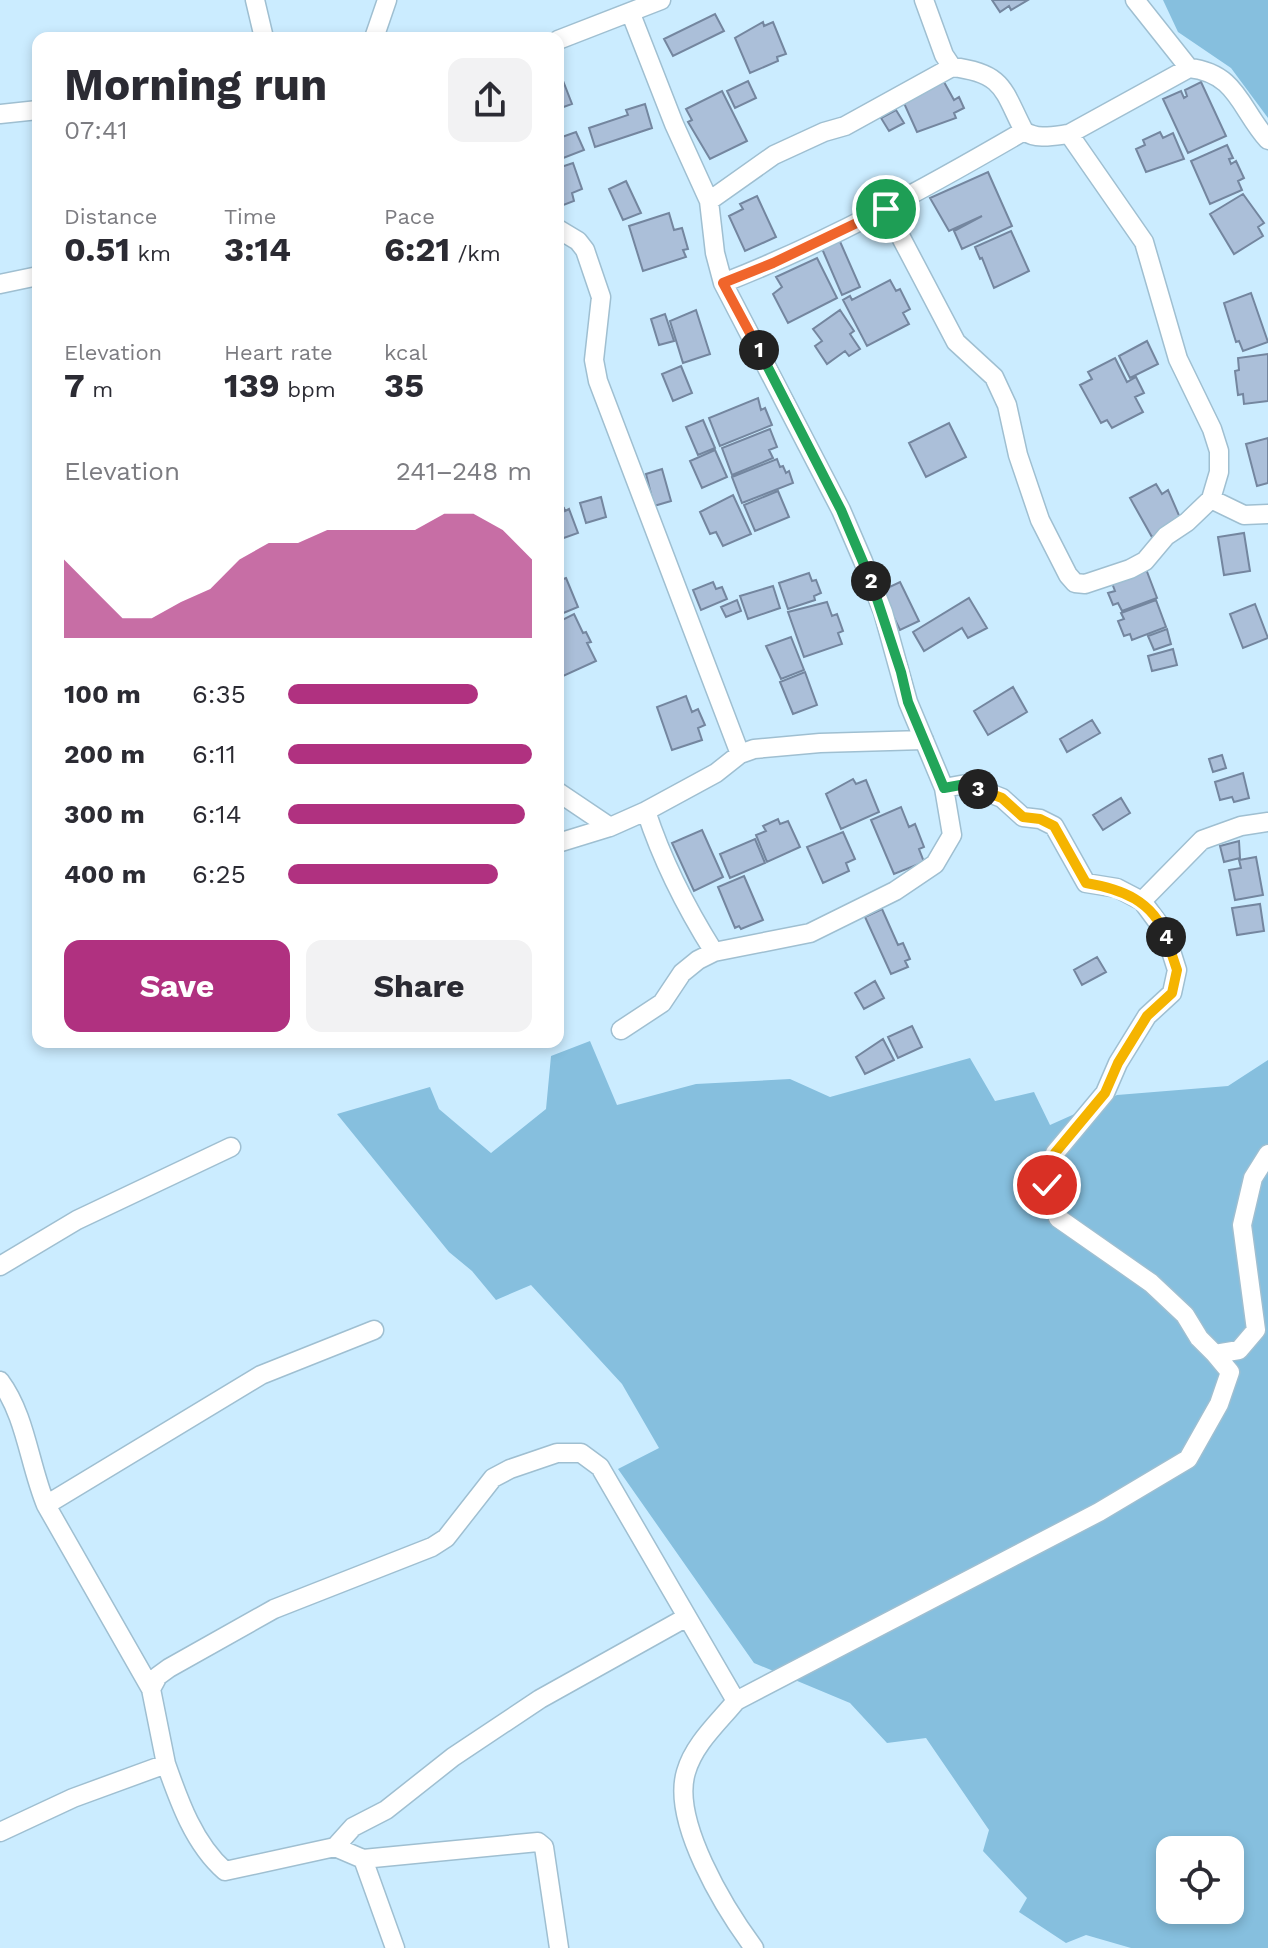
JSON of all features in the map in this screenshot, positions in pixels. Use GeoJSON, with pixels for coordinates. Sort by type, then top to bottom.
{"type":"FeatureCollection","features":[{"type":"Feature","properties":{"kind":"street"},"geometry":{"type":"LineString","coordinates":[[255,0],[263,32]]}},
{"type":"Feature","properties":{"kind":"street"},"geometry":{"type":"LineString","coordinates":[[376,32],[387,0]]}},
{"type":"Feature","properties":{"kind":"street"},"geometry":{"type":"LineString","coordinates":[[564,38],[661,0]]}},
{"type":"Feature","properties":{"kind":"street"},"geometry":{"type":"LineString","coordinates":[[924,0],[944,55],[952,67],[980,74],[1003,87],[1024,131]]}},
{"type":"Feature","properties":{"kind":"street"},"geometry":{"type":"LineString","coordinates":[[1135,0],[1189,68]]}},
{"type":"Feature","properties":{"kind":"street"},"geometry":{"type":"LineString","coordinates":[[621,1030],[662,1003],[682,973],[714,952],[810,933],[895,891],[935,864],[952,835],[944,788],[908,702],[883,612],[841,510],[723,283],[715,253],[709,201],[674,124],[631,14]]}},
{"type":"Feature","properties":{"kind":"street"},"geometry":{"type":"LineString","coordinates":[[709,201],[774,155],[845,126],[952,67]]}},
{"type":"Feature","properties":{"kind":"street"},"geometry":{"type":"LineString","coordinates":[[723,283],[773,263],[886,209],[1024,131],[1046,137],[1069,134],[1189,68],[1208,70],[1229,83],[1268,140]]}},
{"type":"Feature","properties":{"kind":"street"},"geometry":{"type":"LineString","coordinates":[[0,114],[32,111]]}},
{"type":"Feature","properties":{"kind":"street"},"geometry":{"type":"LineString","coordinates":[[886,209],[956,342],[994,377],[1007,405],[1018,455],[1040,520],[1054,553],[1075,583],[1085,584],[1145,561],[1166,536],[1187,522],[1211,499],[1219,472],[1219,451],[1212,429],[1178,359],[1144,242],[1069,134]]}},
{"type":"Feature","properties":{"kind":"street"},"geometry":{"type":"LineString","coordinates":[[564,233],[578,241],[591,265],[601,297],[594,360],[598,381],[740,754]]}},
{"type":"Feature","properties":{"kind":"street"},"geometry":{"type":"LineString","coordinates":[[0,284],[32,277]]}},
{"type":"Feature","properties":{"kind":"street"},"geometry":{"type":"LineString","coordinates":[[1211,499],[1244,515],[1268,514]]}},
{"type":"Feature","properties":{"kind":"street"},"geometry":{"type":"LineString","coordinates":[[564,841],[610,827],[646,811],[716,773],[740,754],[754,749],[820,743],[924,740]]}},
{"type":"Feature","properties":{"kind":"street"},"geometry":{"type":"LineString","coordinates":[[754,1948],[733,1919],[687,1831],[685,1774],[698,1746],[736,1701],[1099,1512],[1188,1459],[1219,1404],[1230,1372],[1199,1338],[1185,1315],[1151,1283],[1058,1218],[1047,1185],[1055,1153],[1105,1093],[1118,1063],[1147,1016],[1172,993],[1177,970],[1165,932],[1142,901],[1117,888],[1086,883],[1054,826],[1040,819],[1023,817],[1002,798],[966,784],[944,788]]}},
{"type":"Feature","properties":{"kind":"street"},"geometry":{"type":"LineString","coordinates":[[564,796],[610,827]]}},
{"type":"Feature","properties":{"kind":"street"},"geometry":{"type":"LineString","coordinates":[[646,811],[660,855],[680,898],[714,952]]}},
{"type":"Feature","properties":{"kind":"street"},"geometry":{"type":"LineString","coordinates":[[1142,901],[1202,840],[1241,826],[1268,822]]}},
{"type":"Feature","properties":{"kind":"street"},"geometry":{"type":"LineString","coordinates":[[0,1266],[77,1220],[231,1147]]}},
{"type":"Feature","properties":{"kind":"street"},"geometry":{"type":"LineString","coordinates":[[1215,1354],[1239,1350],[1256,1330],[1242,1225],[1253,1178],[1268,1154]]}},
{"type":"Feature","properties":{"kind":"street"},"geometry":{"type":"LineString","coordinates":[[46,1505],[261,1375],[374,1330]]}},
{"type":"Feature","properties":{"kind":"street"},"geometry":{"type":"LineString","coordinates":[[0,1381],[14,1400],[36,1481],[46,1505],[151,1689],[166,1764],[188,1819],[210,1859],[225,1871],[335,1847],[363,1859],[538,1842],[544,1847],[559,1948]]}},
{"type":"Feature","properties":{"kind":"street"},"geometry":{"type":"LineString","coordinates":[[151,1689],[158,1676],[169,1668],[274,1609],[432,1547],[446,1538],[493,1478],[557,1453],[581,1453],[600,1467],[736,1701]]}},
{"type":"Feature","properties":{"kind":"street"},"geometry":{"type":"LineString","coordinates":[[335,1847],[353,1827],[386,1810],[453,1757],[540,1699],[687,1617]]}},
{"type":"Feature","properties":{"kind":"street"},"geometry":{"type":"LineString","coordinates":[[0,1832],[73,1798],[166,1764]]}},
{"type":"Feature","properties":{"kind":"street"},"geometry":{"type":"LineString","coordinates":[[363,1859],[395,1948]]}},
{"type":"Feature","properties":{"kind":"shaded area"},"geometry":{"type":"Polygon","coordinates":[[[1163,0],[1268,0],[1268,118],[1231,68],[1178,32],[1163,0]]]}},
{"type":"Feature","properties":{"kind":"shaded area"},"geometry":{"type":"Polygon","coordinates":[[[590,1041],[617,1105],[696,1084],[790,1079],[830,1097],[970,1058],[995,1101],[1034,1092],[1050,1125],[1117,1095],[1228,1086],[1268,1060],[1268,1948],[1131,1948],[1086,1935],[1066,1943],[1019,1912],[1027,1898],[983,1851],[989,1830],[926,1738],[887,1743],[850,1703],[754,1663],[618,1469],[659,1448],[622,1384],[531,1285],[496,1300],[472,1271],[449,1252],[337,1114],[430,1087],[439,1109],[491,1153],[546,1109],[551,1056],[590,1041]]]}},
{"type":"Feature","properties":{"kind":"building"},"geometry":{"type":"Polygon","coordinates":[[[992,0],[1028,0],[1011,10],[1009,6],[1000,12],[992,0]]]}},
{"type":"Feature","properties":{"kind":"building"},"geometry":{"type":"Polygon","coordinates":[[[715,14],[724,31],[673,56],[664,39],[715,14]]]}},
{"type":"Feature","properties":{"kind":"building"},"geometry":{"type":"Polygon","coordinates":[[[763,22],[764,26],[773,22],[786,54],[777,57],[778,61],[750,73],[735,38],[763,22]]]}},
{"type":"Feature","properties":{"kind":"building"},"geometry":{"type":"Polygon","coordinates":[[[748,81],[756,98],[735,108],[727,91],[748,81]]]}},
{"type":"Feature","properties":{"kind":"building"},"geometry":{"type":"Polygon","coordinates":[[[944,82],[954,100],[959,97],[964,108],[954,113],[956,118],[917,132],[903,101],[944,82]]]}},
{"type":"Feature","properties":{"kind":"building"},"geometry":{"type":"Polygon","coordinates":[[[1201,82],[1226,136],[1188,153],[1163,99],[1181,91],[1184,98],[1187,96],[1185,90],[1201,82]]]}},
{"type":"Feature","properties":{"kind":"building"},"geometry":{"type":"Polygon","coordinates":[[[564,83],[572,104],[564,107],[564,83]]]}},
{"type":"Feature","properties":{"kind":"building"},"geometry":{"type":"Polygon","coordinates":[[[722,91],[747,141],[710,159],[688,122],[692,120],[686,109],[722,91]]]}},
{"type":"Feature","properties":{"kind":"building"},"geometry":{"type":"Polygon","coordinates":[[[645,104],[652,128],[595,147],[589,128],[628,115],[626,110],[645,104]]]}},
{"type":"Feature","properties":{"kind":"building"},"geometry":{"type":"Polygon","coordinates":[[[896,110],[904,123],[889,131],[881,118],[896,110]]]}},
{"type":"Feature","properties":{"kind":"building"},"geometry":{"type":"Polygon","coordinates":[[[576,132],[584,150],[564,158],[564,136],[576,132]]]}},
{"type":"Feature","properties":{"kind":"building"},"geometry":{"type":"Polygon","coordinates":[[[1160,132],[1163,138],[1173,133],[1184,159],[1146,172],[1136,149],[1145,145],[1143,140],[1160,132]]]}},
{"type":"Feature","properties":{"kind":"building"},"geometry":{"type":"Polygon","coordinates":[[[1227,145],[1233,158],[1229,159],[1231,164],[1236,161],[1244,178],[1238,181],[1242,190],[1210,204],[1191,161],[1227,145]]]}},
{"type":"Feature","properties":{"kind":"building"},"geometry":{"type":"Polygon","coordinates":[[[573,163],[582,189],[572,193],[574,201],[564,205],[564,166],[573,163]]]}},
{"type":"Feature","properties":{"kind":"building"},"geometry":{"type":"Polygon","coordinates":[[[988,172],[1012,226],[962,249],[954,231],[982,216],[949,231],[930,198],[988,172]]]}},
{"type":"Feature","properties":{"kind":"building"},"geometry":{"type":"Polygon","coordinates":[[[626,181],[641,213],[623,220],[609,189],[626,181]]]}},
{"type":"Feature","properties":{"kind":"building"},"geometry":{"type":"Polygon","coordinates":[[[1243,194],[1264,223],[1258,227],[1263,236],[1234,254],[1210,214],[1243,194]]]}},
{"type":"Feature","properties":{"kind":"building"},"geometry":{"type":"Polygon","coordinates":[[[757,196],[776,237],[745,251],[729,216],[743,209],[740,204],[757,196]]]}},
{"type":"Feature","properties":{"kind":"building"},"geometry":{"type":"Polygon","coordinates":[[[669,213],[674,230],[682,228],[688,249],[683,250],[686,257],[643,271],[629,226],[669,213]]]}},
{"type":"Feature","properties":{"kind":"building"},"geometry":{"type":"Polygon","coordinates":[[[1011,231],[1029,271],[994,288],[975,247],[1011,231]]]}},
{"type":"Feature","properties":{"kind":"building"},"geometry":{"type":"Polygon","coordinates":[[[838,237],[860,287],[842,295],[820,244],[838,237]]]}},
{"type":"Feature","properties":{"kind":"building"},"geometry":{"type":"Polygon","coordinates":[[[817,258],[837,298],[788,323],[773,294],[782,287],[776,277],[817,258]]]}},
{"type":"Feature","properties":{"kind":"building"},"geometry":{"type":"Polygon","coordinates":[[[890,280],[896,291],[900,289],[910,309],[903,313],[909,324],[867,346],[843,300],[850,296],[852,300],[890,280]]]}},
{"type":"Feature","properties":{"kind":"building"},"geometry":{"type":"Polygon","coordinates":[[[1251,293],[1268,342],[1243,351],[1239,341],[1236,342],[1224,303],[1251,293]]]}},
{"type":"Feature","properties":{"kind":"building"},"geometry":{"type":"Polygon","coordinates":[[[696,310],[710,354],[683,363],[670,321],[696,310]]]}},
{"type":"Feature","properties":{"kind":"building"},"geometry":{"type":"Polygon","coordinates":[[[840,310],[854,331],[850,334],[860,349],[849,356],[845,351],[827,364],[815,346],[822,341],[813,329],[840,310]]]}},
{"type":"Feature","properties":{"kind":"building"},"geometry":{"type":"Polygon","coordinates":[[[665,314],[674,341],[659,345],[651,319],[665,314]]]}},
{"type":"Feature","properties":{"kind":"building"},"geometry":{"type":"Polygon","coordinates":[[[1147,341],[1158,364],[1130,378],[1119,356],[1147,341]]]}},
{"type":"Feature","properties":{"kind":"building"},"geometry":{"type":"Polygon","coordinates":[[[1268,354],[1268,401],[1244,404],[1243,394],[1238,395],[1235,371],[1239,370],[1238,358],[1268,354]]]}},
{"type":"Feature","properties":{"kind":"building"},"geometry":{"type":"Polygon","coordinates":[[[1115,358],[1127,382],[1136,377],[1144,393],[1135,397],[1143,412],[1112,428],[1107,420],[1101,423],[1080,385],[1092,379],[1088,372],[1115,358]]]}},
{"type":"Feature","properties":{"kind":"building"},"geometry":{"type":"Polygon","coordinates":[[[681,366],[692,393],[673,401],[662,374],[681,366]]]}},
{"type":"Feature","properties":{"kind":"building"},"geometry":{"type":"Polygon","coordinates":[[[758,398],[761,410],[765,408],[772,425],[720,446],[709,418],[758,398]]]}},
{"type":"Feature","properties":{"kind":"building"},"geometry":{"type":"Polygon","coordinates":[[[703,420],[715,448],[698,455],[686,427],[703,420]]]}},
{"type":"Feature","properties":{"kind":"building"},"geometry":{"type":"Polygon","coordinates":[[[949,423],[966,457],[926,477],[909,443],[949,423]]]}},
{"type":"Feature","properties":{"kind":"building"},"geometry":{"type":"Polygon","coordinates":[[[770,429],[777,447],[769,450],[773,458],[732,475],[722,448],[770,429]]]}},
{"type":"Feature","properties":{"kind":"building"},"geometry":{"type":"Polygon","coordinates":[[[1268,438],[1268,483],[1257,486],[1246,444],[1268,438]]]}},
{"type":"Feature","properties":{"kind":"building"},"geometry":{"type":"Polygon","coordinates":[[[715,450],[727,477],[702,488],[690,461],[715,450]]]}},
{"type":"Feature","properties":{"kind":"building"},"geometry":{"type":"Polygon","coordinates":[[[777,459],[786,473],[789,471],[793,483],[742,503],[732,477],[777,459]]]}},
{"type":"Feature","properties":{"kind":"building"},"geometry":{"type":"Polygon","coordinates":[[[662,469],[671,501],[654,506],[646,474],[662,469]]]}},
{"type":"Feature","properties":{"kind":"building"},"geometry":{"type":"Polygon","coordinates":[[[1156,484],[1162,494],[1168,490],[1181,520],[1152,537],[1130,498],[1156,484]]]}},
{"type":"Feature","properties":{"kind":"building"},"geometry":{"type":"Polygon","coordinates":[[[778,491],[789,517],[755,531],[744,505],[778,491]]]}},
{"type":"Feature","properties":{"kind":"building"},"geometry":{"type":"Polygon","coordinates":[[[733,495],[751,534],[723,546],[716,532],[710,534],[700,512],[733,495]]]}},
{"type":"Feature","properties":{"kind":"building"},"geometry":{"type":"Polygon","coordinates":[[[601,497],[606,517],[586,523],[580,503],[601,497]]]}},
{"type":"Feature","properties":{"kind":"building"},"geometry":{"type":"Polygon","coordinates":[[[564,508],[565,511],[569,509],[578,533],[564,538],[564,508]]]}},
{"type":"Feature","properties":{"kind":"building"},"geometry":{"type":"Polygon","coordinates":[[[1244,533],[1250,571],[1224,575],[1218,537],[1244,533]]]}},
{"type":"Feature","properties":{"kind":"building"},"geometry":{"type":"Polygon","coordinates":[[[1146,569],[1157,598],[1122,611],[1118,603],[1113,605],[1108,593],[1115,591],[1112,583],[1146,569]]]}},
{"type":"Feature","properties":{"kind":"building"},"geometry":{"type":"Polygon","coordinates":[[[809,573],[812,581],[816,580],[821,593],[814,596],[815,600],[788,609],[779,583],[809,573]]]}},
{"type":"Feature","properties":{"kind":"building"},"geometry":{"type":"Polygon","coordinates":[[[564,579],[578,607],[564,613],[564,579]]]}},
{"type":"Feature","properties":{"kind":"building"},"geometry":{"type":"Polygon","coordinates":[[[713,582],[716,589],[722,587],[727,599],[701,610],[693,590],[713,582]]]}},
{"type":"Feature","properties":{"kind":"building"},"geometry":{"type":"Polygon","coordinates":[[[900,582],[919,621],[900,630],[881,591],[900,582]]]}},
{"type":"Feature","properties":{"kind":"building"},"geometry":{"type":"Polygon","coordinates":[[[773,586],[780,608],[748,619],[740,596],[773,586]]]}},
{"type":"Feature","properties":{"kind":"building"},"geometry":{"type":"Polygon","coordinates":[[[969,598],[987,628],[968,638],[962,628],[924,651],[913,632],[969,598]]]}},
{"type":"Feature","properties":{"kind":"building"},"geometry":{"type":"Polygon","coordinates":[[[737,600],[741,611],[726,617],[721,607],[737,600]]]}},
{"type":"Feature","properties":{"kind":"building"},"geometry":{"type":"Polygon","coordinates":[[[1156,600],[1166,627],[1132,640],[1130,634],[1124,636],[1118,621],[1124,619],[1121,613],[1156,600]]]}},
{"type":"Feature","properties":{"kind":"building"},"geometry":{"type":"Polygon","coordinates":[[[827,602],[832,616],[837,614],[843,631],[838,633],[842,644],[804,657],[788,612],[827,602]]]}},
{"type":"Feature","properties":{"kind":"building"},"geometry":{"type":"Polygon","coordinates":[[[1255,604],[1268,638],[1243,648],[1230,614],[1255,604]]]}},
{"type":"Feature","properties":{"kind":"building"},"geometry":{"type":"Polygon","coordinates":[[[574,614],[591,642],[587,643],[596,661],[564,676],[564,619],[574,614]]]}},
{"type":"Feature","properties":{"kind":"building"},"geometry":{"type":"Polygon","coordinates":[[[1167,629],[1171,644],[1154,650],[1148,636],[1167,629]]]}},
{"type":"Feature","properties":{"kind":"building"},"geometry":{"type":"Polygon","coordinates":[[[791,637],[804,670],[781,679],[766,646],[791,637]]]}},
{"type":"Feature","properties":{"kind":"building"},"geometry":{"type":"Polygon","coordinates":[[[1173,649],[1177,665],[1152,671],[1148,656],[1173,649]]]}},
{"type":"Feature","properties":{"kind":"building"},"geometry":{"type":"Polygon","coordinates":[[[805,672],[817,705],[793,714],[780,682],[805,672]]]}},
{"type":"Feature","properties":{"kind":"building"},"geometry":{"type":"Polygon","coordinates":[[[1013,687],[1027,712],[988,735],[974,711],[1013,687]]]}},
{"type":"Feature","properties":{"kind":"building"},"geometry":{"type":"Polygon","coordinates":[[[686,696],[692,712],[698,709],[705,725],[698,728],[702,740],[672,750],[657,707],[686,696]]]}},
{"type":"Feature","properties":{"kind":"building"},"geometry":{"type":"Polygon","coordinates":[[[1092,720],[1100,733],[1067,752],[1060,739],[1092,720]]]}},
{"type":"Feature","properties":{"kind":"building"},"geometry":{"type":"Polygon","coordinates":[[[1222,755],[1226,768],[1213,772],[1209,759],[1222,755]]]}},
{"type":"Feature","properties":{"kind":"building"},"geometry":{"type":"Polygon","coordinates":[[[1243,773],[1249,798],[1234,802],[1232,797],[1220,800],[1215,782],[1243,773]]]}},
{"type":"Feature","properties":{"kind":"building"},"geometry":{"type":"Polygon","coordinates":[[[853,779],[856,784],[866,780],[879,812],[841,829],[826,794],[853,779]]]}},
{"type":"Feature","properties":{"kind":"building"},"geometry":{"type":"Polygon","coordinates":[[[1121,798],[1130,813],[1103,830],[1093,815],[1121,798]]]}},
{"type":"Feature","properties":{"kind":"building"},"geometry":{"type":"Polygon","coordinates":[[[901,807],[909,827],[915,824],[924,847],[919,849],[924,862],[894,874],[871,820],[901,807]]]}},
{"type":"Feature","properties":{"kind":"building"},"geometry":{"type":"Polygon","coordinates":[[[778,819],[780,824],[788,821],[800,847],[767,862],[756,835],[766,831],[763,826],[778,819]]]}},
{"type":"Feature","properties":{"kind":"building"},"geometry":{"type":"Polygon","coordinates":[[[702,830],[723,877],[694,891],[672,843],[702,830]]]}},
{"type":"Feature","properties":{"kind":"building"},"geometry":{"type":"Polygon","coordinates":[[[843,832],[855,859],[846,863],[849,871],[823,883],[807,847],[843,832]]]}},
{"type":"Feature","properties":{"kind":"building"},"geometry":{"type":"Polygon","coordinates":[[[755,839],[765,863],[730,878],[720,854],[755,839]]]}},
{"type":"Feature","properties":{"kind":"building"},"geometry":{"type":"Polygon","coordinates":[[[1239,841],[1240,858],[1224,862],[1220,846],[1239,841]]]}},
{"type":"Feature","properties":{"kind":"building"},"geometry":{"type":"Polygon","coordinates":[[[1256,857],[1263,895],[1235,900],[1229,870],[1241,868],[1239,860],[1256,857]]]}},
{"type":"Feature","properties":{"kind":"building"},"geometry":{"type":"Polygon","coordinates":[[[744,876],[763,920],[741,929],[739,926],[735,928],[718,887],[744,876]]]}},
{"type":"Feature","properties":{"kind":"building"},"geometry":{"type":"Polygon","coordinates":[[[1260,904],[1264,931],[1237,935],[1232,908],[1260,904]]]}},
{"type":"Feature","properties":{"kind":"building"},"geometry":{"type":"Polygon","coordinates":[[[882,909],[898,945],[903,943],[910,959],[905,961],[908,967],[891,974],[865,917],[882,909]]]}},
{"type":"Feature","properties":{"kind":"building"},"geometry":{"type":"Polygon","coordinates":[[[1097,957],[1106,972],[1082,985],[1074,970],[1097,957]]]}},
{"type":"Feature","properties":{"kind":"building"},"geometry":{"type":"Polygon","coordinates":[[[875,981],[884,998],[864,1009],[855,993],[875,981]]]}},
{"type":"Feature","properties":{"kind":"building"},"geometry":{"type":"Polygon","coordinates":[[[912,1026],[922,1047],[898,1058],[888,1037],[912,1026]]]}},
{"type":"Feature","properties":{"kind":"building"},"geometry":{"type":"Polygon","coordinates":[[[883,1039],[894,1060],[865,1074],[856,1057],[883,1039]]]}},
{"type":"Feature","properties":{"kind":"route"},"geometry":{"type":"LineString","coordinates":[[886,209],[773,263],[723,283],[841,510],[883,612],[908,702],[944,788],[966,784],[1002,798],[1023,817],[1040,819],[1054,826],[1086,883],[1117,888],[1142,901],[1165,932],[1177,970],[1172,993],[1147,1016],[1118,1063],[1105,1093],[1055,1153],[1047,1185]]}}]}
